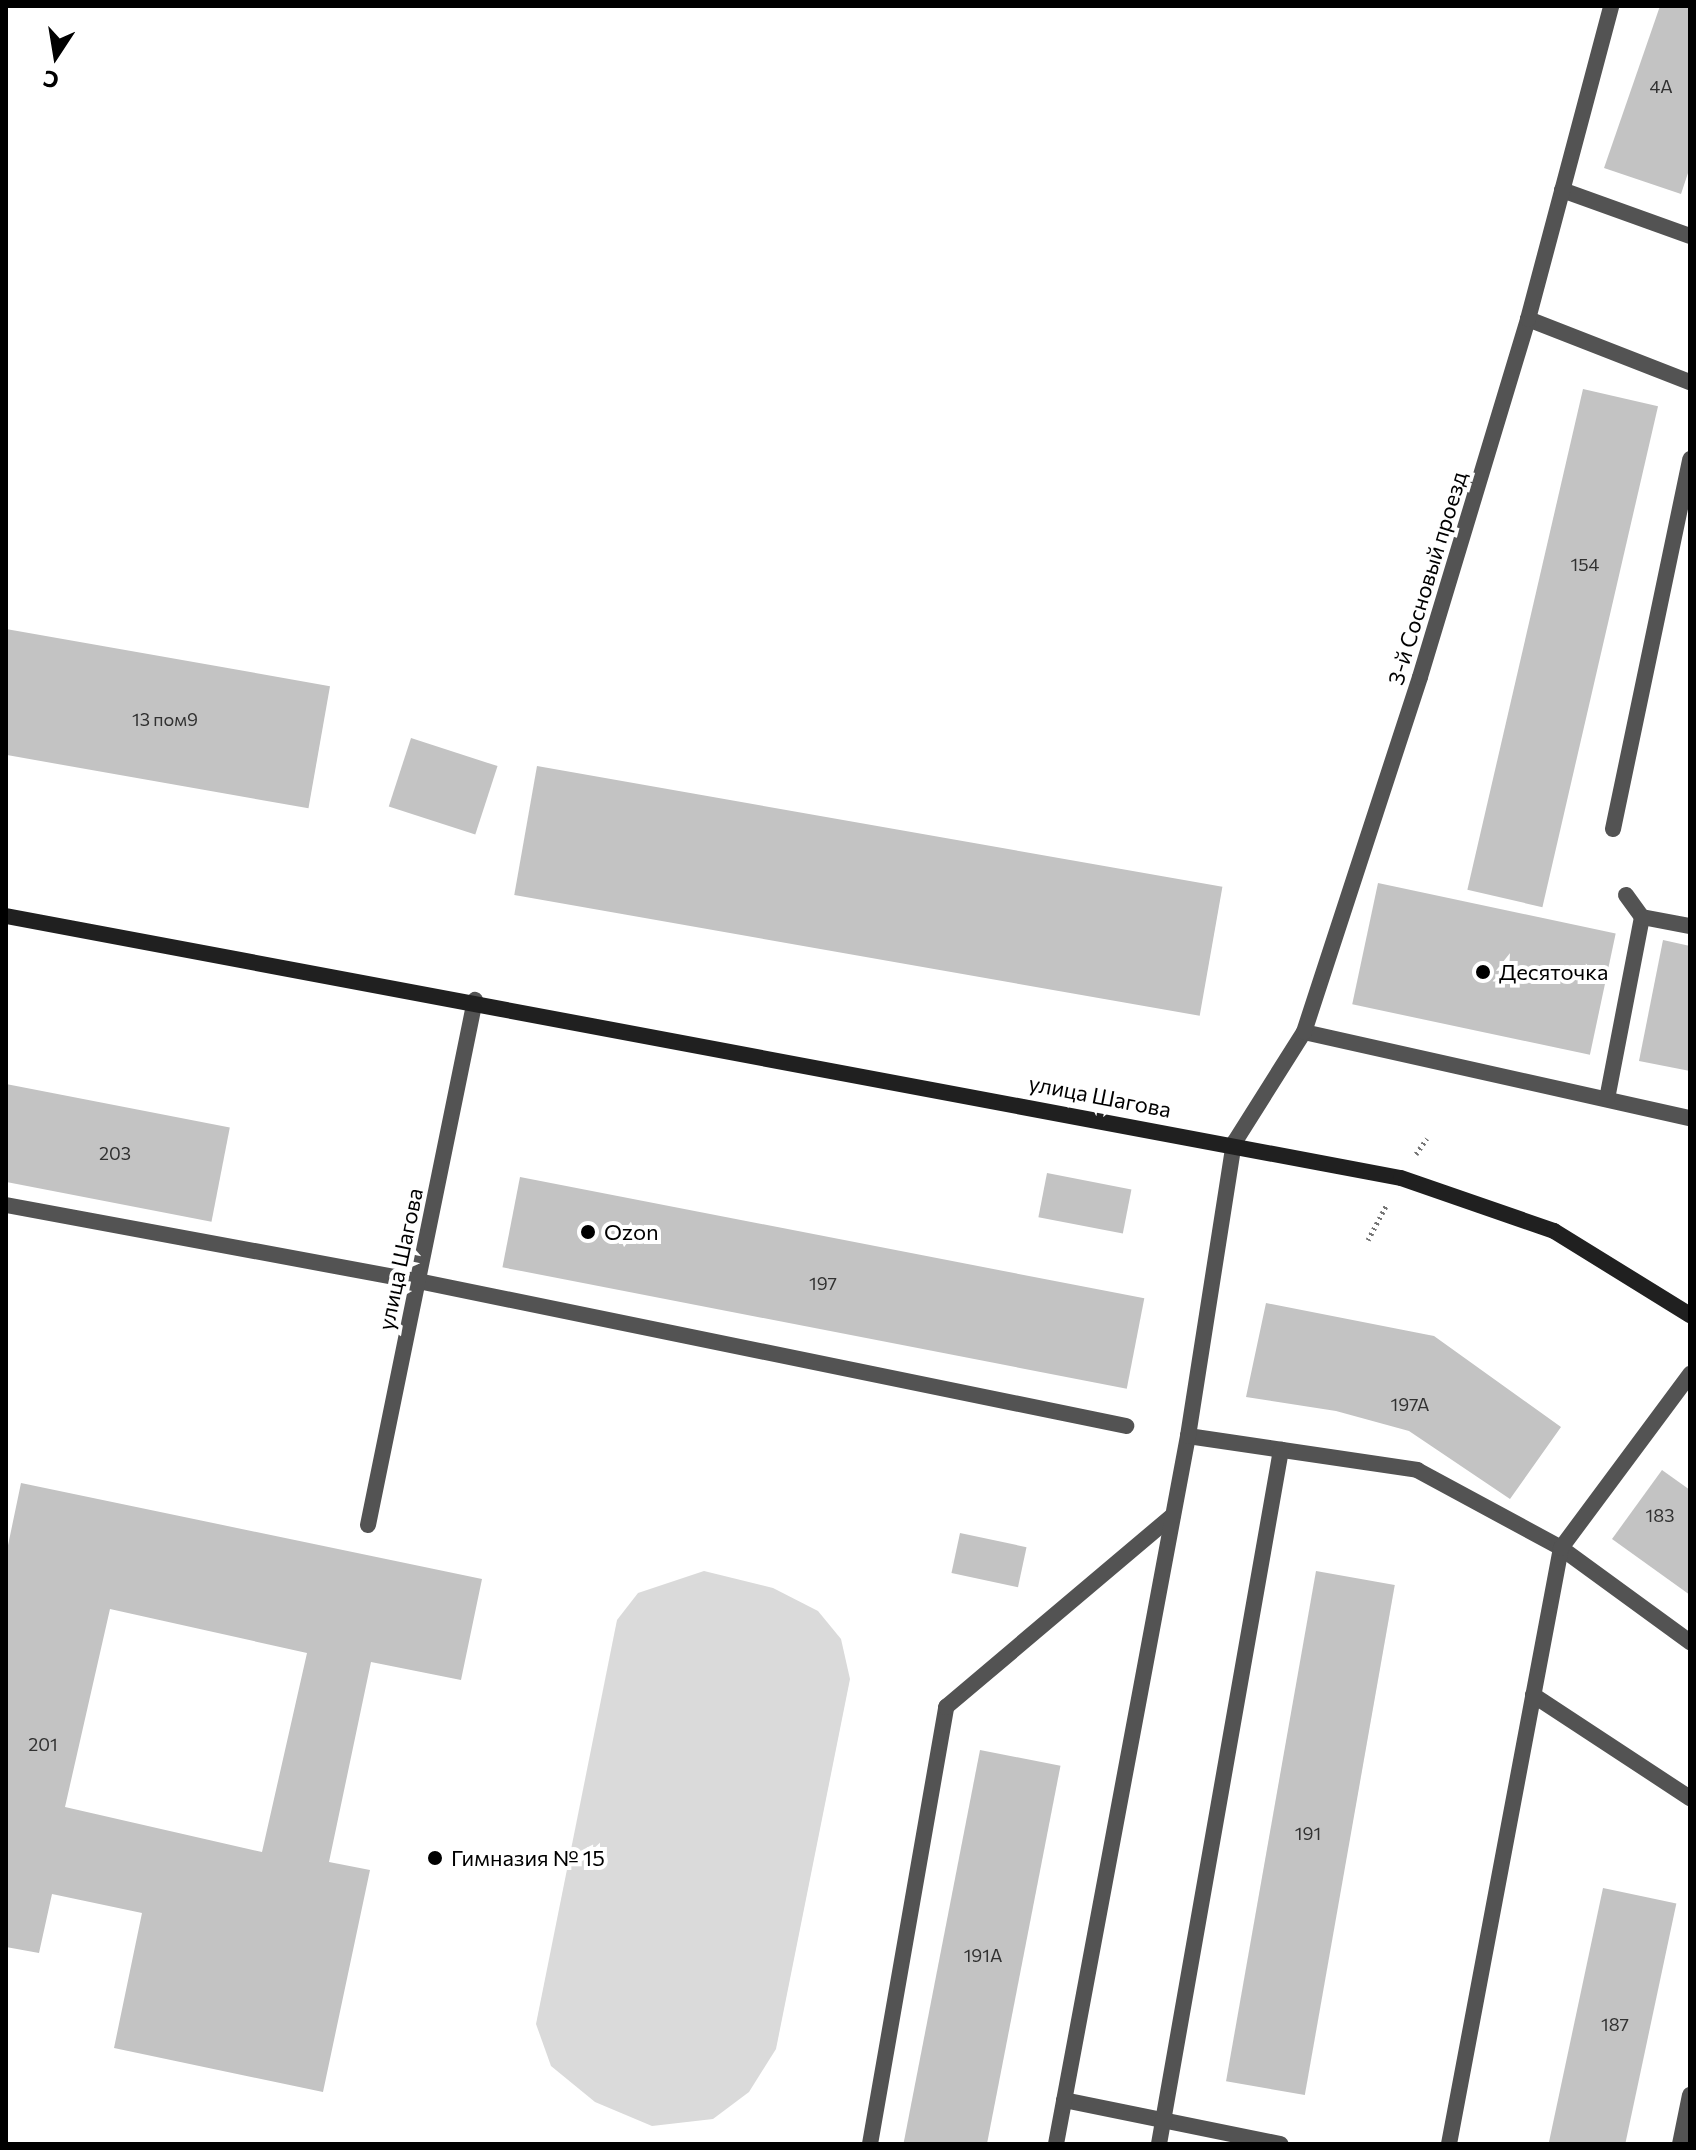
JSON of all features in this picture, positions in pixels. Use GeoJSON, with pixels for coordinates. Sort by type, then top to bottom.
{"type":"FeatureCollection","features":[{"type":"Feature","properties":{"kind":"main road","name":"улица Шагова"},"geometry":{"type":"LineString","coordinates":[[6,916],[475,1000],[1234,1143],[1401,1178],[1554,1231],[1690,1315]]}},
{"type":"Feature","properties":{"kind":"street","name":"3-й Сосновый проезд"},"geometry":{"type":"LineString","coordinates":[[1234,1143],[1304,1032],[1420,677],[1528,319],[1611,6]]}},
{"type":"Feature","properties":{"kind":"street"},"geometry":{"type":"LineString","coordinates":[[1562,190],[1690,236]]}},
{"type":"Feature","properties":{"kind":"street"},"geometry":{"type":"LineString","coordinates":[[1528,319],[1690,382]]}},
{"type":"Feature","properties":{"kind":"street"},"geometry":{"type":"LineString","coordinates":[[1613,829],[1690,459]]}},
{"type":"Feature","properties":{"kind":"street"},"geometry":{"type":"LineString","coordinates":[[1626,895],[1642,917],[1690,926]]}},
{"type":"Feature","properties":{"kind":"street"},"geometry":{"type":"LineString","coordinates":[[1607,1099],[1642,917]]}},
{"type":"Feature","properties":{"kind":"street","name":"улица Шагова"},"geometry":{"type":"LineString","coordinates":[[368,1525],[475,1000]]}},
{"type":"Feature","properties":{"kind":"street"},"geometry":{"type":"LineString","coordinates":[[1304,1032],[1690,1118]]}},
{"type":"Feature","properties":{"kind":"street"},"geometry":{"type":"LineString","coordinates":[[1056,2144],[1188,1436],[1234,1143]]}},
{"type":"Feature","properties":{"kind":"street"},"geometry":{"type":"LineString","coordinates":[[6,1205],[418,1281],[1126,1426]]}},
{"type":"Feature","properties":{"kind":"street"},"geometry":{"type":"LineString","coordinates":[[1449,2144],[1561,1548],[1690,1374]]}},
{"type":"Feature","properties":{"kind":"street"},"geometry":{"type":"LineString","coordinates":[[1188,1436],[1417,1470],[1561,1548],[1690,1642]]}},
{"type":"Feature","properties":{"kind":"street"},"geometry":{"type":"LineString","coordinates":[[1159,2144],[1281,1450]]}},
{"type":"Feature","properties":{"kind":"street"},"geometry":{"type":"LineString","coordinates":[[870,2144],[946,1707],[1173,1515]]}},
{"type":"Feature","properties":{"kind":"street"},"geometry":{"type":"LineString","coordinates":[[1533,1695],[1690,1798]]}},
{"type":"Feature","properties":{"kind":"street"},"geometry":{"type":"LineString","coordinates":[[1680,2144],[1690,2095]]}},
{"type":"Feature","properties":{"kind":"street"},"geometry":{"type":"LineString","coordinates":[[1064,2100],[1281,2144]]}},
{"type":"Feature","properties":{"kind":"shaded area"},"geometry":{"type":"Polygon","coordinates":[[[704,1571],[773,1588],[818,1611],[841,1639],[850,1679],[776,2049],[749,2092],[713,2119],[652,2126],[595,2102],[551,2066],[536,2024],[617,1620],[638,1593],[704,1571]]]}},
{"type":"Feature","properties":{"kind":"building"},"geometry":{"type":"Polygon","coordinates":[[[1660,6],[1690,6],[1690,167],[1681,194],[1604,168],[1660,6]]]}},
{"type":"Feature","properties":{"kind":"building"},"geometry":{"type":"Polygon","coordinates":[[[1583,389],[1658,406],[1542,907],[1467,890],[1583,389]]]}},
{"type":"Feature","properties":{"kind":"building"},"geometry":{"type":"Polygon","coordinates":[[[6,629],[330,686],[308,808],[6,755],[6,629]]]}},
{"type":"Feature","properties":{"kind":"building"},"geometry":{"type":"Polygon","coordinates":[[[411,738],[498,766],[475,835],[389,806],[411,738]]]}},
{"type":"Feature","properties":{"kind":"building"},"geometry":{"type":"Polygon","coordinates":[[[537,766],[1222,887],[1200,1016],[514,895],[537,766]]]}},
{"type":"Feature","properties":{"kind":"building"},"geometry":{"type":"Polygon","coordinates":[[[1378,883],[1616,934],[1590,1055],[1352,1004],[1378,883]]]}},
{"type":"Feature","properties":{"kind":"building"},"geometry":{"type":"Polygon","coordinates":[[[1663,940],[1690,946],[1690,1071],[1639,1061],[1663,940]]]}},
{"type":"Feature","properties":{"kind":"building"},"geometry":{"type":"Polygon","coordinates":[[[6,1084],[230,1128],[211,1222],[6,1182],[6,1084]]]}},
{"type":"Feature","properties":{"kind":"building"},"geometry":{"type":"Polygon","coordinates":[[[1047,1173],[1131,1189],[1123,1234],[1038,1217],[1047,1173]]]}},
{"type":"Feature","properties":{"kind":"building"},"geometry":{"type":"Polygon","coordinates":[[[520,1177],[1144,1298],[1127,1389],[502,1267],[520,1177]]]}},
{"type":"Feature","properties":{"kind":"building"},"geometry":{"type":"Polygon","coordinates":[[[1266,1303],[1434,1336],[1561,1427],[1510,1499],[1409,1431],[1336,1411],[1246,1397],[1266,1303]]]}},
{"type":"Feature","properties":{"kind":"building"},"geometry":{"type":"Polygon","coordinates":[[[1662,1470],[1690,1490],[1690,1595],[1612,1539],[1662,1470]]]}},
{"type":"Feature","properties":{"kind":"building"},"geometry":{"type":"Polygon","coordinates":[[[21,1483],[482,1579],[461,1680],[371,1662],[329,1862],[370,1870],[323,2092],[114,2048],[142,1913],[52,1894],[39,1953],[6,1947],[6,1555],[21,1483]],[[110,1609],[65,1807],[262,1852],[307,1653],[110,1609]]]}},
{"type":"Feature","properties":{"kind":"building"},"geometry":{"type":"Polygon","coordinates":[[[960,1533],[1027,1547],[1018,1587],[951,1573],[960,1533]]]}},
{"type":"Feature","properties":{"kind":"building"},"geometry":{"type":"Polygon","coordinates":[[[1316,1571],[1395,1585],[1305,2095],[1226,2081],[1316,1571]]]}},
{"type":"Feature","properties":{"kind":"building"},"geometry":{"type":"Polygon","coordinates":[[[980,1750],[1060,1766],[987,2144],[903,2144],[980,1750]]]}},
{"type":"Feature","properties":{"kind":"building"},"geometry":{"type":"Polygon","coordinates":[[[1603,1888],[1676,1904],[1625,2144],[1549,2143],[1603,1888]]]}},
{"type":"Feature","properties":{"kind":"place","name":"Десяточка"},"geometry":{"type":"Point","coordinates":[1483,972]}},
{"type":"Feature","properties":{"kind":"place","name":"Ozon"},"geometry":{"type":"Point","coordinates":[588,1232]}},
{"type":"Feature","properties":{"kind":"place","name":"Гимназия № 15"},"geometry":{"type":"Point","coordinates":[435,1858]}}]}
